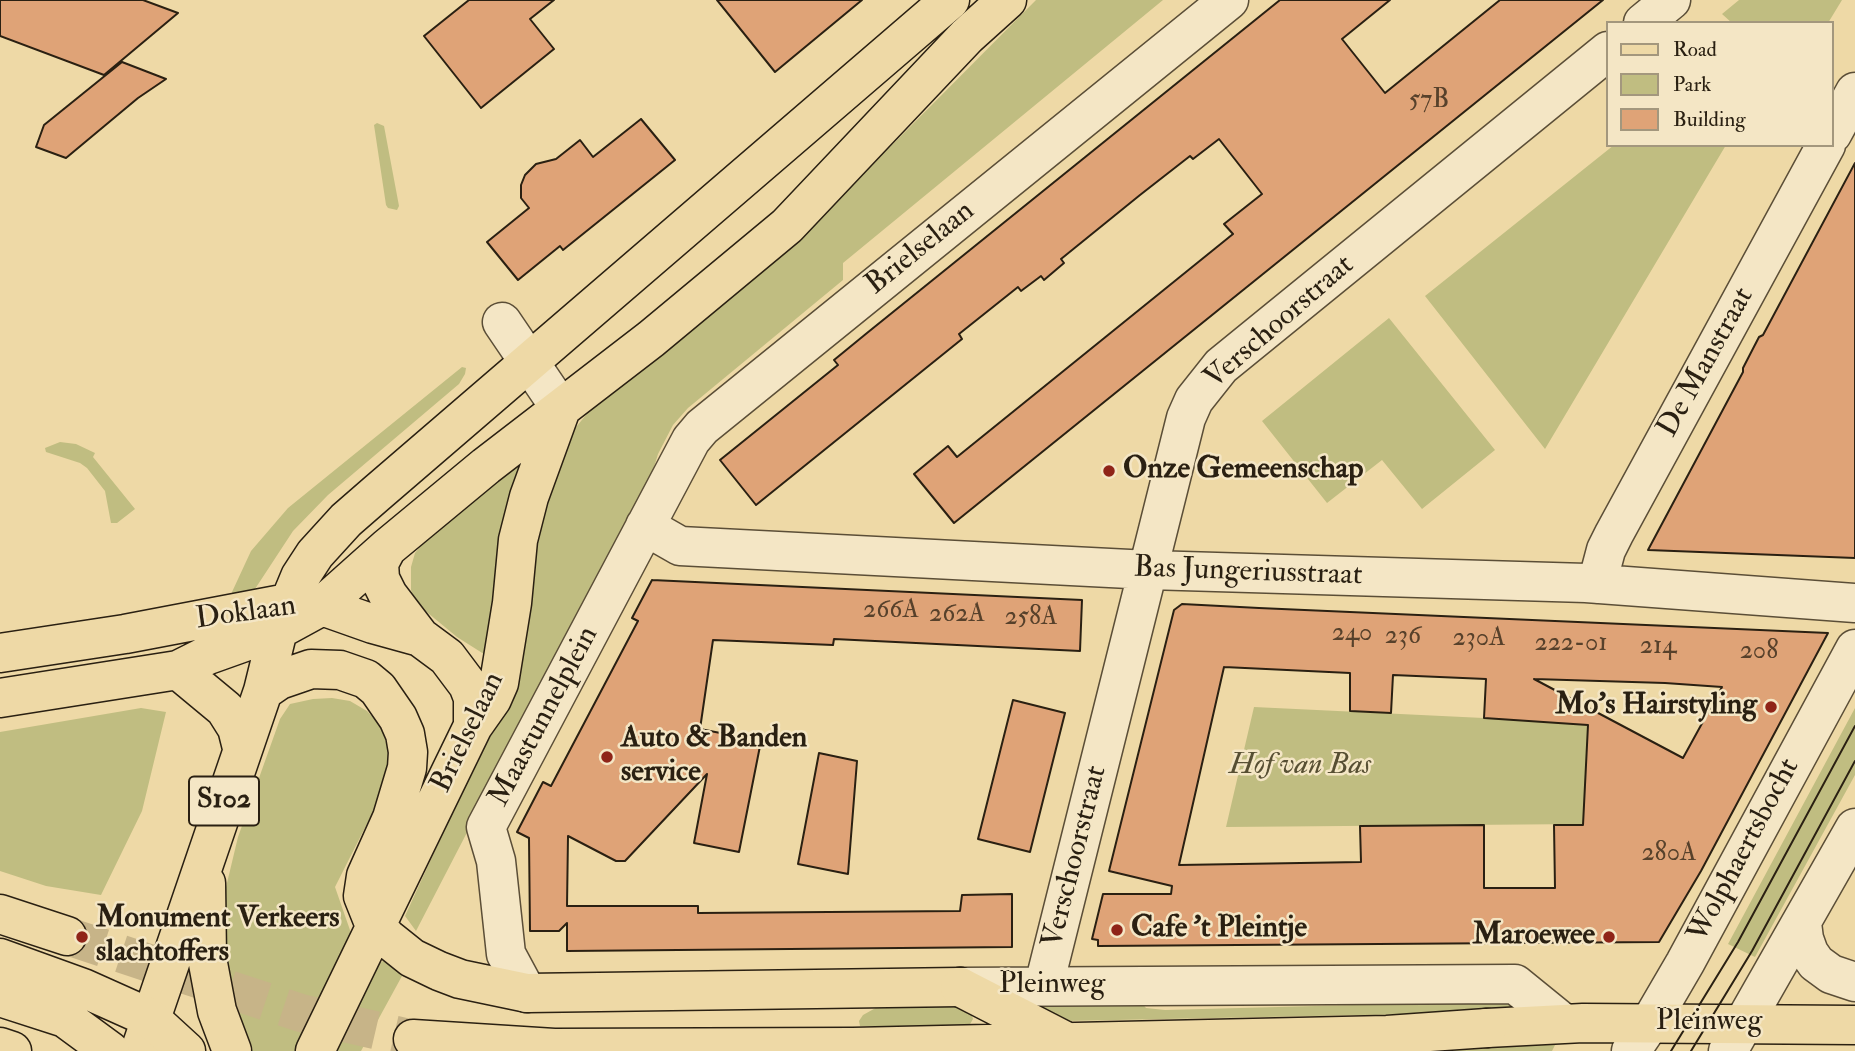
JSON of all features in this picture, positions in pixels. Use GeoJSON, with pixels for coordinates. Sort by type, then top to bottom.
{"type":"FeatureCollection","features":[{"type":"Feature","properties":{"kind":"main road"},"geometry":{"type":"LineString","coordinates":[[242,748],[296,613],[300,577],[315,554],[346,520],[950,0]]}},
{"type":"Feature","properties":{"kind":"main road"},"geometry":{"type":"LineString","coordinates":[[296,613],[387,548],[651,339],[787,226],[967,36],[1007,0]]}},
{"type":"Feature","properties":{"kind":"main road","name":"Brielselaan"},"geometry":{"type":"LineString","coordinates":[[375,926],[473,726],[492,699],[499,683],[512,603],[518,540],[529,497],[561,409]]}},
{"type":"Feature","properties":{"kind":"main road"},"geometry":{"type":"LineString","coordinates":[[387,548],[379,564],[380,579],[388,595],[420,637]]}},
{"type":"Feature","properties":{"kind":"main road","name":"Doklaan"},"geometry":{"type":"LineString","coordinates":[[0,698],[178,670],[296,613]]}},
{"type":"Feature","properties":{"kind":"main road","name":"Doklaan"},"geometry":{"type":"LineString","coordinates":[[0,653],[137,632],[296,613],[373,624],[420,637],[447,657],[465,677],[473,698],[473,726]]}},
{"type":"Feature","properties":{"kind":"main road"},"geometry":{"type":"LineString","coordinates":[[263,691],[279,680],[312,668],[340,670],[366,679],[378,689],[398,718],[407,743],[407,768],[392,818],[363,886],[363,896],[375,926],[423,964],[460,979],[527,993]]}},
{"type":"Feature","properties":{"kind":"main road","name":"Doklaan"},"geometry":{"type":"LineString","coordinates":[[178,670],[225,709],[237,728],[242,748]]}},
{"type":"Feature","properties":{"kind":"main road","name":"S102"},"geometry":{"type":"LineString","coordinates":[[145,1035],[242,748]]}},
{"type":"Feature","properties":{"kind":"main road"},"geometry":{"type":"LineString","coordinates":[[206,853],[207,958],[217,1011],[232,1051]]}},
{"type":"Feature","properties":{"kind":"main road"},"geometry":{"type":"LineString","coordinates":[[0,914],[67,936]]}},
{"type":"Feature","properties":{"kind":"main road"},"geometry":{"type":"LineString","coordinates":[[315,1051],[375,926]]}},
{"type":"Feature","properties":{"kind":"main road"},"geometry":{"type":"LineString","coordinates":[[0,958],[83,988],[145,1035],[186,1051]]}},
{"type":"Feature","properties":{"kind":"main road"},"geometry":{"type":"LineString","coordinates":[[960,987],[1065,1041]]}},
{"type":"Feature","properties":{"kind":"main road","name":"Pleinweg"},"geometry":{"type":"LineString","coordinates":[[527,993],[960,987]]}},
{"type":"Feature","properties":{"kind":"main road"},"geometry":{"type":"LineString","coordinates":[[0,997],[65,1018],[110,1051]]}},
{"type":"Feature","properties":{"kind":"main road","name":"Pleinweg"},"geometry":{"type":"LineString","coordinates":[[413,1039],[554,1048],[853,1047],[1387,1035],[1563,1023],[1640,1037],[1735,1038],[1855,1025]]}},
{"type":"Feature","properties":{"kind":"main road"},"geometry":{"type":"LineString","coordinates":[[0,1047],[12,1051]]}},
{"type":"Feature","properties":{"kind":"street","name":"Brielselaan"},"geometry":{"type":"LineString","coordinates":[[645,526],[691,440],[702,427],[1229,0]]}},
{"type":"Feature","properties":{"kind":"street"},"geometry":{"type":"LineString","coordinates":[[1645,21],[1671,0]]}},
{"type":"Feature","properties":{"kind":"street","name":"Verschoorstraat"},"geometry":{"type":"LineString","coordinates":[[1044,985],[1186,418],[1194,400],[1221,366],[1606,53]]}},
{"type":"Feature","properties":{"kind":"street"},"geometry":{"type":"LineString","coordinates":[[1834,130],[1855,92]]}},
{"type":"Feature","properties":{"kind":"street","name":"De Manstraat"},"geometry":{"type":"LineString","coordinates":[[1597,584],[1606,550],[1614,534],[1825,147]]}},
{"type":"Feature","properties":{"kind":"street"},"geometry":{"type":"LineString","coordinates":[[502,322],[561,409]]}},
{"type":"Feature","properties":{"kind":"street","name":"Bas Jungeriusstraat"},"geometry":{"type":"LineString","coordinates":[[645,526],[680,546],[1149,570],[1597,584],[1855,603]]}},
{"type":"Feature","properties":{"kind":"street","name":"Maastunnelplein"},"geometry":{"type":"LineString","coordinates":[[527,993],[506,954],[496,861],[486,827],[645,526]]}},
{"type":"Feature","properties":{"kind":"street","name":"Wolphaertsbocht"},"geometry":{"type":"LineString","coordinates":[[1640,1037],[1855,649]]}},
{"type":"Feature","properties":{"kind":"street"},"geometry":{"type":"LineString","coordinates":[[1735,1038],[1855,828]]}},
{"type":"Feature","properties":{"kind":"street"},"geometry":{"type":"LineString","coordinates":[[1802,923],[1806,946],[1816,963],[1831,974],[1855,982]]}},
{"type":"Feature","properties":{"kind":"street","name":"Pleinweg"},"geometry":{"type":"LineString","coordinates":[[960,987],[1515,984],[1563,1023]]}},
{"type":"Feature","properties":{"kind":"green space"},"geometry":{"type":"Polygon","coordinates":[[[1036,0],[1163,0],[843,263],[843,280],[688,408],[673,425],[658,454],[651,477],[416,931],[405,916],[508,691],[537,524],[572,432],[613,382],[821,211],[894,143],[1036,0]]]}},
{"type":"Feature","properties":{"kind":"green space"},"geometry":{"type":"Polygon","coordinates":[[[1739,0],[1842,0],[1829,21],[1730,21],[1722,14],[1739,0]]]}},
{"type":"Feature","properties":{"kind":"green space"},"geometry":{"type":"Polygon","coordinates":[[[377,123],[384,126],[399,206],[397,210],[386,205],[374,125],[377,123]]]}},
{"type":"Feature","properties":{"kind":"green space"},"geometry":{"type":"Polygon","coordinates":[[[1611,147],[1725,147],[1545,449],[1425,296],[1611,147]]]}},
{"type":"Feature","properties":{"kind":"green space"},"geometry":{"type":"Polygon","coordinates":[[[1389,318],[1495,450],[1422,509],[1382,460],[1327,503],[1262,421],[1389,318]]]}},
{"type":"Feature","properties":{"kind":"green space"},"geometry":{"type":"Polygon","coordinates":[[[462,367],[466,368],[465,374],[459,384],[328,495],[293,531],[255,589],[237,600],[232,597],[251,551],[288,508],[462,367]]]}},
{"type":"Feature","properties":{"kind":"green space"},"geometry":{"type":"Polygon","coordinates":[[[60,442],[76,444],[95,453],[93,457],[135,509],[117,523],[111,523],[105,491],[87,468],[80,463],[46,452],[45,448],[60,442]]]}},
{"type":"Feature","properties":{"kind":"green space"},"geometry":{"type":"Polygon","coordinates":[[[533,443],[487,656],[457,637],[417,604],[411,590],[411,567],[415,553],[429,536],[533,443]]]}},
{"type":"Feature","properties":{"kind":"green space"},"geometry":{"type":"Polygon","coordinates":[[[332,698],[350,701],[367,711],[381,726],[391,759],[382,794],[335,887],[351,933],[298,1051],[247,1051],[222,964],[222,904],[238,837],[280,719],[290,704],[332,698]]]}},
{"type":"Feature","properties":{"kind":"green space","name":"Hof van Bas"},"geometry":{"type":"Polygon","coordinates":[[[1254,707],[1588,723],[1583,824],[1226,827],[1254,707]]]}},
{"type":"Feature","properties":{"kind":"green space"},"geometry":{"type":"Polygon","coordinates":[[[141,708],[166,712],[142,811],[101,895],[46,886],[0,871],[0,732],[141,708]]]}},
{"type":"Feature","properties":{"kind":"green space"},"geometry":{"type":"Polygon","coordinates":[[[1855,708],[1855,775],[1755,957],[1728,944],[1855,708]]]}},
{"type":"Feature","properties":{"kind":"green space"},"geometry":{"type":"Polygon","coordinates":[[[383,961],[402,970],[402,976],[361,1051],[335,1051],[376,966],[383,961]]]}},
{"type":"Feature","properties":{"kind":"green space"},"geometry":{"type":"Polygon","coordinates":[[[1479,993],[1516,1005],[1511,1012],[1066,1021],[1022,1004],[1141,1002],[1146,1008],[1165,1010],[1466,1002],[1479,993]]]}},
{"type":"Feature","properties":{"kind":"green space"},"geometry":{"type":"Polygon","coordinates":[[[948,1003],[971,1013],[973,1019],[969,1026],[860,1026],[859,1021],[863,1015],[881,1005],[948,1003]]]}},
{"type":"Feature","properties":{"kind":"green space"},"geometry":{"type":"Polygon","coordinates":[[[1558,1039],[1552,1051],[1318,1051],[1558,1039]]]}},
{"type":"Feature","properties":{"kind":"building"},"geometry":{"type":"Polygon","coordinates":[[[0,0],[143,0],[178,13],[104,75],[0,36],[0,0]]]}},
{"type":"Feature","properties":{"kind":"building"},"geometry":{"type":"Polygon","coordinates":[[[469,0],[554,0],[530,19],[554,49],[481,108],[424,36],[469,0]]]}},
{"type":"Feature","properties":{"kind":"building"},"geometry":{"type":"Polygon","coordinates":[[[717,0],[862,0],[775,72],[717,0]]]}},
{"type":"Feature","properties":{"kind":"building"},"geometry":{"type":"Polygon","coordinates":[[[1280,0],[1390,0],[1342,39],[1385,93],[1500,0],[1603,0],[954,523],[914,474],[948,446],[957,457],[1233,234],[1224,224],[1262,194],[1219,139],[1193,159],[1190,156],[1140,195],[1061,259],[1064,263],[1044,280],[1041,276],[1021,291],[1018,287],[959,334],[962,339],[756,505],[720,460],[838,365],[834,360],[1280,0]]]}},
{"type":"Feature","properties":{"kind":"building"},"geometry":{"type":"Polygon","coordinates":[[[122,62],[166,79],[138,98],[66,158],[36,147],[44,125],[122,62]]]}},
{"type":"Feature","properties":{"kind":"building"},"geometry":{"type":"Polygon","coordinates":[[[641,119],[675,160],[563,250],[560,246],[518,280],[487,242],[529,208],[521,198],[521,185],[525,175],[536,164],[556,159],[580,140],[593,157],[641,119]]]}},
{"type":"Feature","properties":{"kind":"building"},"geometry":{"type":"Polygon","coordinates":[[[1855,163],[1855,558],[1648,550],[1759,337],[1763,335],[1855,163]]]}},
{"type":"Feature","properties":{"kind":"building"},"geometry":{"type":"Polygon","coordinates":[[[652,580],[1082,600],[1080,651],[834,639],[833,645],[713,640],[700,729],[761,741],[739,852],[694,843],[707,774],[625,861],[616,861],[568,836],[567,906],[698,906],[698,913],[960,911],[962,895],[1012,894],[1012,947],[567,951],[567,923],[559,931],[530,931],[529,838],[517,832],[543,782],[551,786],[638,621],[632,618],[652,580]]]}},
{"type":"Feature","properties":{"kind":"building"},"geometry":{"type":"Polygon","coordinates":[[[1182,604],[1828,633],[1701,871],[1659,942],[1098,946],[1098,940],[1092,939],[1103,894],[1171,894],[1172,886],[1109,871],[1174,610],[1182,604]],[[1224,667],[1179,865],[1361,862],[1360,826],[1484,825],[1484,888],[1555,888],[1554,825],[1583,825],[1588,725],[1484,718],[1486,679],[1393,675],[1391,713],[1350,711],[1350,673],[1224,667]],[[1534,679],[1683,758],[1722,687],[1665,683],[1534,679]]]}},
{"type":"Feature","properties":{"kind":"building"},"geometry":{"type":"Polygon","coordinates":[[[1013,700],[1065,713],[1030,852],[978,839],[1013,700]]]}},
{"type":"Feature","properties":{"kind":"building"},"geometry":{"type":"Polygon","coordinates":[[[819,753],[857,761],[848,874],[798,864],[819,753]]]}},
{"type":"Feature","properties":{"kind":"tunnel"},"geometry":{"type":"LineString","coordinates":[[67,936],[301,1013],[413,1039]]}},
{"type":"Feature","properties":{"kind":"tram line"},"geometry":{"type":"LineString","coordinates":[[1671,1051],[1738,942],[1855,726]]}},
{"type":"Feature","properties":{"kind":"tram line"},"geometry":{"type":"LineString","coordinates":[[1691,1051],[1752,951],[1855,761]]}},
{"type":"Feature","properties":{"kind":"place","name":"Onze Gemeenschap"},"geometry":{"type":"Point","coordinates":[1109,471]}},
{"type":"Feature","properties":{"kind":"place","name":"Mo's Hairstyling"},"geometry":{"type":"Point","coordinates":[1771,707]}},
{"type":"Feature","properties":{"kind":"place","name":"Auto & Banden service"},"geometry":{"type":"Point","coordinates":[607,757]}},
{"type":"Feature","properties":{"kind":"place","name":"Cafe 't Pleintje"},"geometry":{"type":"Point","coordinates":[1117,930]}},
{"type":"Feature","properties":{"kind":"place","name":"Monument Verkeers slachtoffers"},"geometry":{"type":"Point","coordinates":[82,937]}},
{"type":"Feature","properties":{"kind":"place","name":"Maroewee"},"geometry":{"type":"Point","coordinates":[1609,937]}}]}
